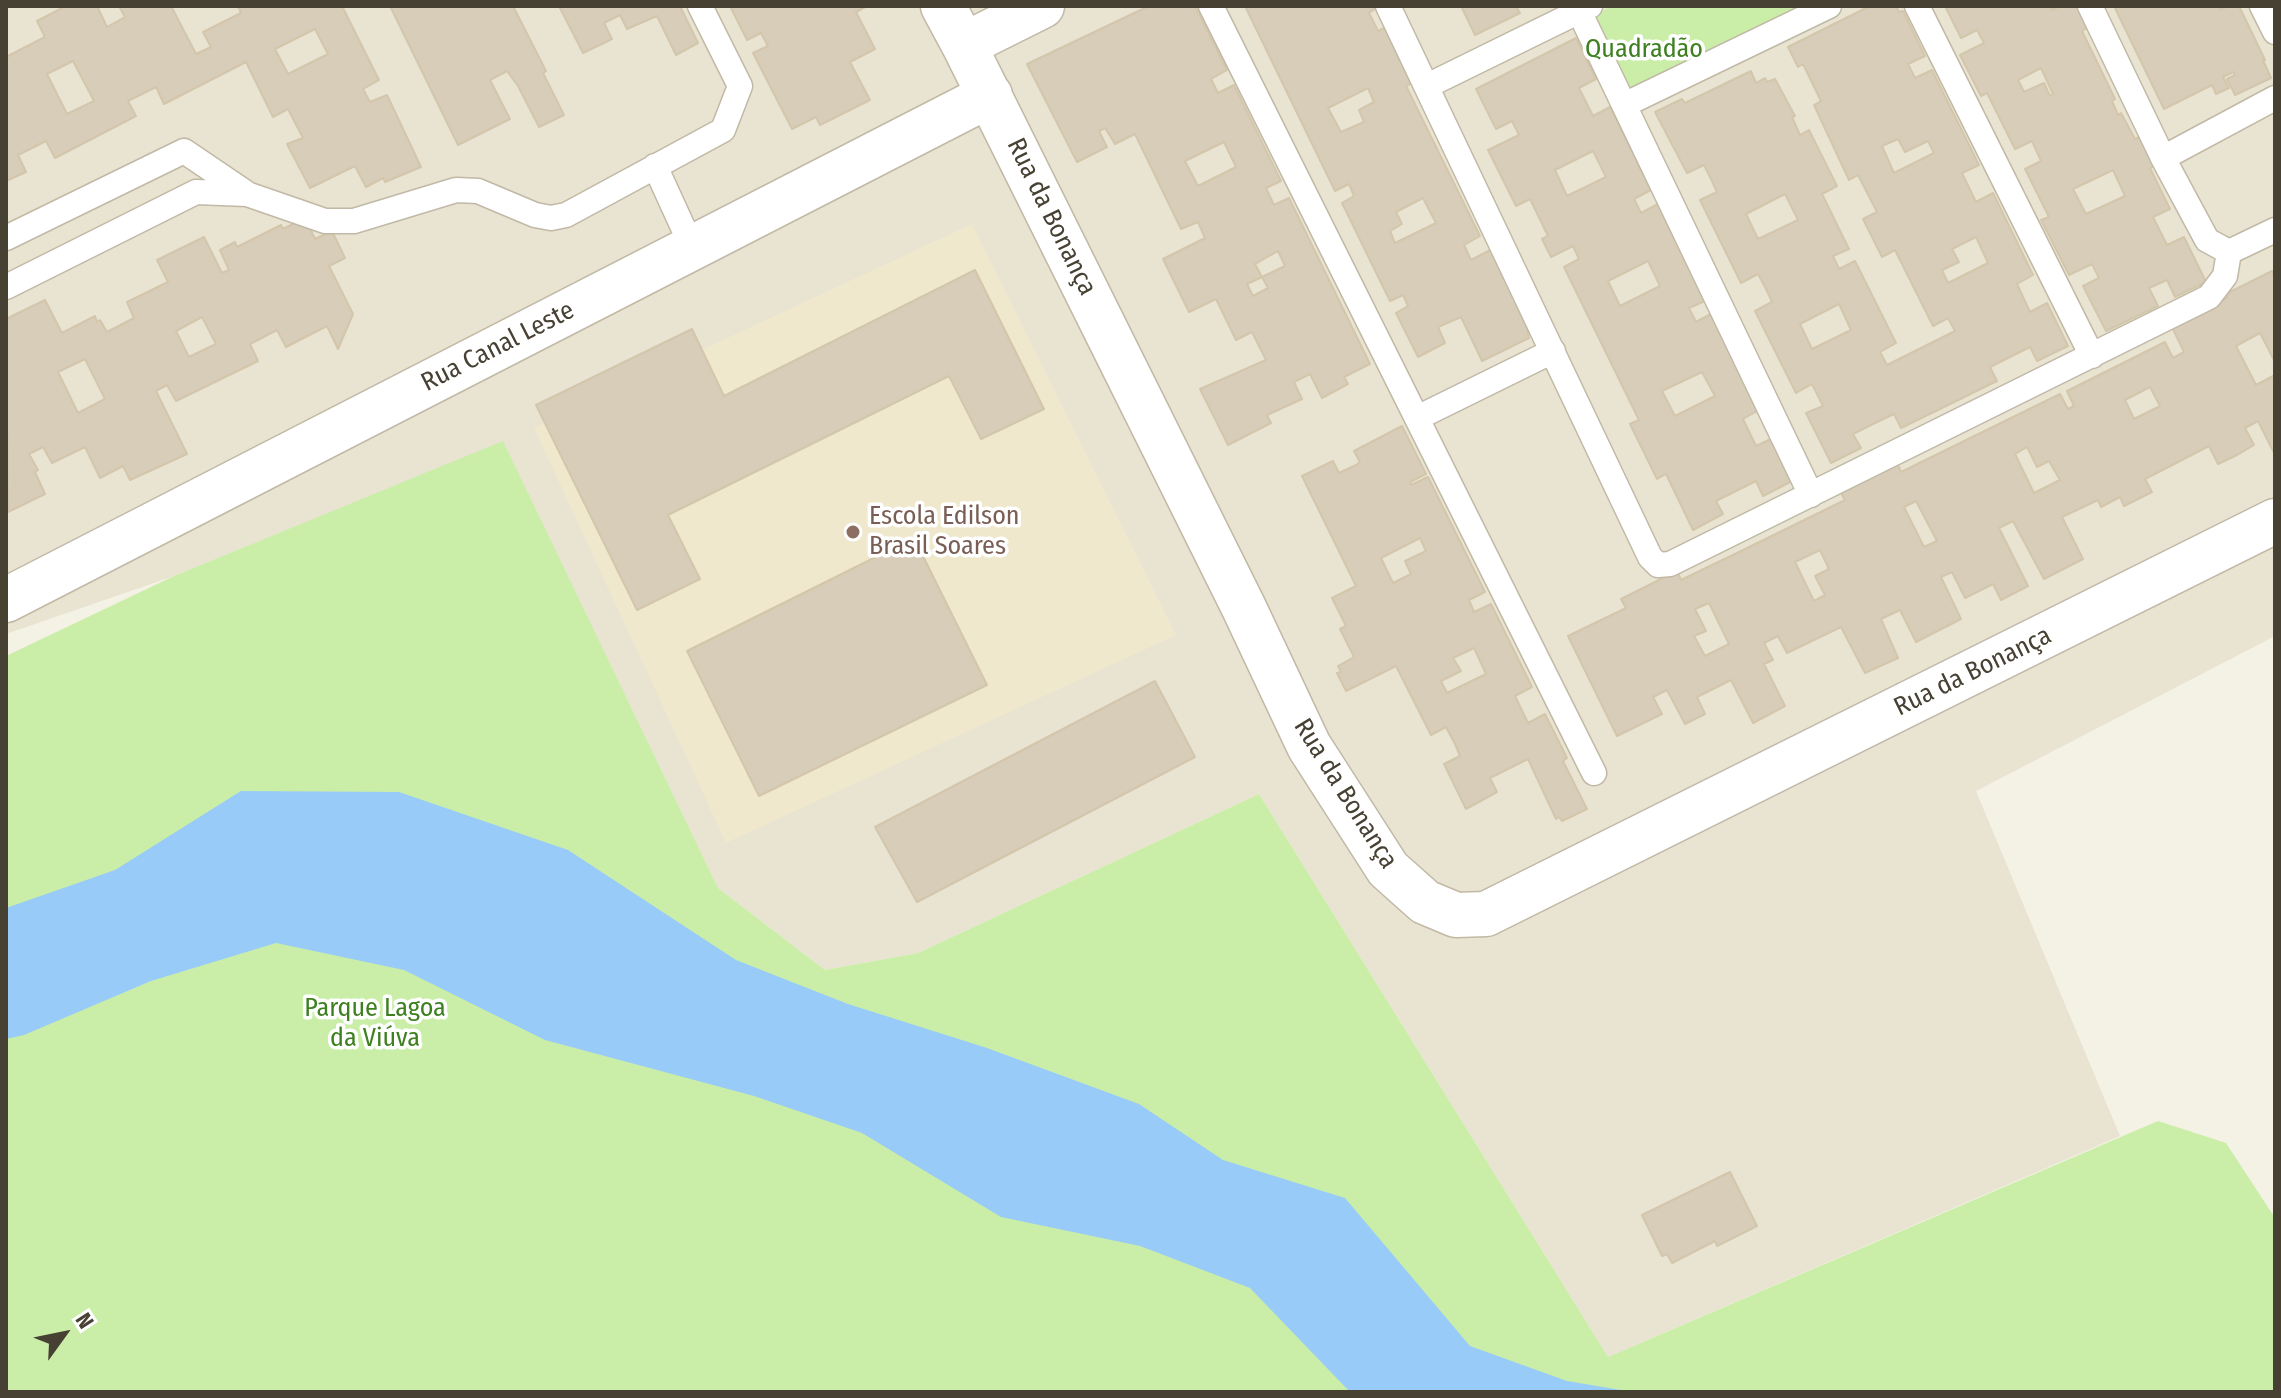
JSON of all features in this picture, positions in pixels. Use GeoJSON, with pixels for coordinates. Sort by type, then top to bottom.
{"type":"FeatureCollection","features":[{"type":"Feature","properties":{"kind":"street","name":"Rua da Bonança"},"geometry":{"type":"LineString","coordinates":[[943,6],[1244,608],[1309,746],[1388,869],[1425,902],[1456,915],[1486,914],[2275,521]]}},
{"type":"Feature","properties":{"kind":"street"},"geometry":{"type":"LineString","coordinates":[[964,45],[1042,6]]}},
{"type":"Feature","properties":{"kind":"street","name":"Rua Canal Leste"},"geometry":{"type":"LineString","coordinates":[[6,600],[990,95]]}},
{"type":"Feature","properties":{"kind":"lane"},"geometry":{"type":"LineString","coordinates":[[6,238],[184,151],[247,194],[325,221],[354,221],[456,190],[478,191],[535,215],[551,218],[566,215],[723,130],[740,86],[700,6]]}},
{"type":"Feature","properties":{"kind":"lane"},"geometry":{"type":"LineString","coordinates":[[1211,6],[1594,773]]}},
{"type":"Feature","properties":{"kind":"lane"},"geometry":{"type":"LineString","coordinates":[[1388,6],[1650,557],[1658,565],[1670,564],[2209,297],[2225,276],[2229,252]]}},
{"type":"Feature","properties":{"kind":"lane"},"geometry":{"type":"LineString","coordinates":[[1624,105],[1829,6]]}},
{"type":"Feature","properties":{"kind":"lane"},"geometry":{"type":"LineString","coordinates":[[1917,6],[2092,356]]}},
{"type":"Feature","properties":{"kind":"lane"},"geometry":{"type":"LineString","coordinates":[[2090,6],[2163,158],[2207,240],[2229,252]]}},
{"type":"Feature","properties":{"kind":"lane"},"geometry":{"type":"LineString","coordinates":[[2262,6],[2275,32]]}},
{"type":"Feature","properties":{"kind":"lane"},"geometry":{"type":"LineString","coordinates":[[1427,86],[1585,9],[1624,105],[1811,495]]}},
{"type":"Feature","properties":{"kind":"lane"},"geometry":{"type":"LineString","coordinates":[[2163,158],[2275,98]]}},
{"type":"Feature","properties":{"kind":"lane"},"geometry":{"type":"LineString","coordinates":[[655,166],[692,247]]}},
{"type":"Feature","properties":{"kind":"lane"},"geometry":{"type":"LineString","coordinates":[[6,287],[196,192],[247,194]]}},
{"type":"Feature","properties":{"kind":"lane"},"geometry":{"type":"LineString","coordinates":[[2229,252],[2275,230]]}},
{"type":"Feature","properties":{"kind":"lane"},"geometry":{"type":"LineString","coordinates":[[1417,418],[1553,351]]}},
{"type":"Feature","properties":{"kind":"shaded area"},"geometry":{"type":"Polygon","coordinates":[[[6,6],[2275,6],[2275,636],[1976,791],[2120,1136],[1608,1357],[1259,794],[918,953],[825,970],[718,888],[503,442],[174,576],[6,634],[6,6]]]}},
{"type":"Feature","properties":{"kind":"shaded area","name":"Escola Edilson Brasil Soares"},"geometry":{"type":"Polygon","coordinates":[[[972,224],[1176,635],[726,843],[534,428],[972,224]]]}},
{"type":"Feature","properties":{"kind":"green space","name":"Quadradão"},"geometry":{"type":"Polygon","coordinates":[[[1612,6],[1846,6],[1625,110],[1579,23],[1612,6]]]}},
{"type":"Feature","properties":{"kind":"green space","name":"Parque Lagoa da Viúva"},"geometry":{"type":"Polygon","coordinates":[[[503,441],[718,888],[825,970],[918,953],[1259,794],[1608,1357],[2158,1121],[2226,1143],[2275,1218],[2275,1392],[6,1392],[6,656],[174,576],[503,441]]]}},
{"type":"Feature","properties":{"kind":"water"},"geometry":{"type":"Polygon","coordinates":[[[241,791],[399,792],[568,850],[736,960],[848,1004],[987,1048],[1139,1104],[1223,1160],[1345,1198],[1470,1346],[1567,1381],[1633,1392],[1350,1392],[1250,1288],[1140,1246],[1001,1217],[862,1133],[754,1096],[545,1040],[404,970],[276,943],[151,981],[24,1035],[6,1039],[6,908],[115,870],[241,791]]]}},
{"type":"Feature","properties":{"kind":"building"},"geometry":{"type":"Polygon","coordinates":[[[66,6],[97,6],[107,27],[125,17],[119,6],[171,6],[196,54],[211,47],[203,32],[241,13],[238,6],[342,6],[379,80],[363,89],[370,102],[387,95],[421,167],[385,182],[383,178],[366,187],[355,166],[310,188],[287,144],[303,138],[288,109],[273,117],[246,62],[164,104],[156,87],[128,101],[136,116],[55,158],[46,141],[18,155],[26,172],[6,181],[6,57],[45,37],[37,21],[66,6]],[[315,29],[275,49],[288,74],[328,54],[315,29]],[[73,61],[47,74],[67,114],[94,101],[73,61]]]}},
{"type":"Feature","properties":{"kind":"building"},"geometry":{"type":"Polygon","coordinates":[[[390,6],[513,6],[564,115],[539,127],[507,71],[490,80],[510,119],[458,145],[390,6]]]}},
{"type":"Feature","properties":{"kind":"building"},"geometry":{"type":"Polygon","coordinates":[[[559,6],[680,6],[698,43],[676,55],[657,16],[627,29],[620,15],[604,23],[612,39],[583,53],[559,6]]]}},
{"type":"Feature","properties":{"kind":"building"},"geometry":{"type":"Polygon","coordinates":[[[730,6],[867,6],[856,12],[875,49],[850,62],[870,100],[820,125],[816,117],[792,129],[753,53],[768,46],[761,33],[747,40],[730,6]]]}},
{"type":"Feature","properties":{"kind":"building"},"geometry":{"type":"Polygon","coordinates":[[[1149,6],[1195,6],[1227,70],[1211,79],[1218,93],[1234,85],[1281,181],[1266,188],[1274,205],[1289,198],[1370,364],[1344,377],[1348,384],[1322,398],[1310,374],[1294,382],[1302,399],[1267,415],[1271,423],[1228,445],[1200,389],[1266,360],[1252,332],[1236,340],[1216,299],[1189,312],[1163,259],[1205,238],[1198,222],[1181,229],[1135,134],[1115,144],[1105,128],[1099,131],[1107,147],[1077,162],[1027,64],[1149,6]],[[1224,142],[1185,161],[1198,186],[1236,167],[1224,142]],[[1278,251],[1255,264],[1262,277],[1285,266],[1278,251]],[[1262,277],[1247,284],[1253,296],[1268,288],[1262,277]]]}},
{"type":"Feature","properties":{"kind":"building"},"geometry":{"type":"Polygon","coordinates":[[[1245,6],[1379,6],[1369,13],[1378,31],[1388,26],[1416,81],[1406,86],[1480,236],[1464,245],[1471,260],[1498,246],[1533,327],[1527,330],[1529,338],[1482,361],[1461,317],[1438,327],[1445,343],[1418,357],[1396,313],[1408,306],[1403,295],[1390,301],[1342,203],[1354,196],[1349,184],[1335,191],[1245,6]],[[1368,88],[1328,108],[1341,132],[1364,122],[1359,110],[1374,102],[1368,88]],[[1423,198],[1396,212],[1402,224],[1390,231],[1395,243],[1436,223],[1423,198]]]}},
{"type":"Feature","properties":{"kind":"building"},"geometry":{"type":"Polygon","coordinates":[[[1461,6],[1516,6],[1520,13],[1475,35],[1461,6]]]}},
{"type":"Feature","properties":{"kind":"building"},"geometry":{"type":"Polygon","coordinates":[[[1870,6],[1896,6],[1899,12],[1903,11],[1925,56],[1908,64],[1915,78],[1932,70],[1979,165],[1962,173],[1976,202],[1993,193],[2033,275],[2017,284],[2030,312],[2047,303],[2068,346],[2037,361],[2030,347],[1990,367],[1997,381],[1901,428],[1894,414],[1875,423],[1853,434],[1861,448],[1831,463],[1806,413],[1823,406],[1812,384],[1796,393],[1755,311],[1772,302],[1766,289],[1758,274],[1741,283],[1700,200],[1717,192],[1704,165],[1687,173],[1655,112],[1682,99],[1685,103],[1751,71],[1756,83],[1765,78],[1767,82],[1775,79],[1795,116],[1792,117],[1800,135],[1809,130],[1837,186],[1822,194],[1849,249],[1833,256],[1839,269],[1855,261],[1896,343],[1880,352],[1887,365],[1955,331],[1948,318],[1933,326],[1895,250],[1882,257],[1863,219],[1877,212],[1858,175],[1849,180],[1814,105],[1821,101],[1803,64],[1798,67],[1788,47],[1870,6]],[[1898,139],[1882,146],[1894,173],[1934,153],[1928,141],[1905,152],[1898,139]],[[1785,194],[1746,214],[1758,239],[1798,220],[1785,194]],[[1976,237],[1952,249],[1959,262],[1942,270],[1948,283],[1988,263],[1976,237]],[[1839,304],[1800,324],[1812,349],[1851,330],[1839,304]]]}},
{"type":"Feature","properties":{"kind":"building"},"geometry":{"type":"Polygon","coordinates":[[[1945,6],[2050,6],[2052,10],[2060,6],[2078,6],[2088,27],[2082,31],[2115,99],[2112,101],[2118,115],[2121,113],[2135,139],[2147,134],[2161,162],[2150,168],[2170,209],[2153,217],[2167,245],[2184,237],[2206,282],[2175,297],[2167,280],[2149,288],[2158,306],[2106,331],[2083,286],[2099,278],[2092,264],[2069,275],[2041,220],[2049,217],[2025,169],[2041,161],[2032,141],[2015,149],[1987,93],[1981,96],[1960,55],[1984,43],[1977,30],[1961,38],[1945,6]],[[2041,68],[2018,80],[2024,92],[2044,83],[2050,96],[2053,94],[2041,68]],[[2113,170],[2073,189],[2086,214],[2125,196],[2113,170]]]}},
{"type":"Feature","properties":{"kind":"building"},"geometry":{"type":"Polygon","coordinates":[[[2114,6],[2219,6],[2221,10],[2239,6],[2271,78],[2235,95],[2227,79],[2235,75],[2233,72],[2223,77],[2229,88],[2216,94],[2212,85],[2164,109],[2114,6]]]}},
{"type":"Feature","properties":{"kind":"building"},"geometry":{"type":"Polygon","coordinates":[[[1576,38],[1596,79],[1579,88],[1593,116],[1610,107],[1651,190],[1634,199],[1641,213],[1658,204],[1705,301],[1689,308],[1696,322],[1711,314],[1759,410],[1743,419],[1756,446],[1773,438],[1794,480],[1763,496],[1756,481],[1716,501],[1723,514],[1693,530],[1666,474],[1657,479],[1630,424],[1639,420],[1564,267],[1579,259],[1573,246],[1551,257],[1542,239],[1548,236],[1530,199],[1516,206],[1488,150],[1519,135],[1512,121],[1496,129],[1476,89],[1576,38]],[[1593,151],[1555,170],[1567,196],[1606,177],[1593,151]],[[1648,261],[1608,281],[1620,306],[1660,286],[1648,261]],[[1702,372],[1662,391],[1675,416],[1715,396],[1702,372]]]}},
{"type":"Feature","properties":{"kind":"building"},"geometry":{"type":"Polygon","coordinates":[[[305,218],[315,239],[332,231],[345,258],[329,266],[353,314],[338,349],[327,326],[286,347],[277,330],[250,344],[258,361],[176,401],[167,385],[156,391],[187,454],[130,480],[123,466],[100,478],[85,447],[52,463],[43,447],[29,454],[38,470],[35,472],[45,494],[8,512],[6,319],[45,300],[62,333],[95,316],[107,332],[134,318],[127,302],[168,282],[157,260],[204,237],[222,273],[229,270],[220,250],[235,242],[237,247],[281,225],[283,229],[305,218]],[[202,317],[176,331],[189,357],[216,344],[202,317]],[[85,359],[58,372],[78,413],[105,399],[85,359]]]}},
{"type":"Feature","properties":{"kind":"building"},"geometry":{"type":"Polygon","coordinates":[[[975,270],[1044,409],[981,439],[949,376],[668,515],[700,579],[637,610],[536,405],[692,329],[724,396],[975,270]]]}},
{"type":"Feature","properties":{"kind":"building"},"geometry":{"type":"Polygon","coordinates":[[[2272,271],[2275,278],[2275,362],[2260,333],[2236,346],[2256,385],[2275,375],[2275,455],[2258,421],[2245,428],[2254,445],[2237,455],[2218,464],[2209,446],[2145,479],[2152,492],[2124,506],[2120,497],[2101,507],[2098,500],[2062,517],[2083,559],[2044,579],[2013,521],[1999,528],[2028,586],[2001,600],[1993,584],[1965,598],[1952,572],[1941,577],[1961,619],[1916,642],[1900,610],[1881,619],[1898,658],[1865,673],[1841,627],[1787,653],[1778,636],[1764,643],[1773,660],[1764,664],[1785,706],[1753,723],[1731,680],[1697,697],[1705,714],[1685,724],[1667,690],[1653,697],[1662,714],[1617,736],[1568,636],[1626,608],[1621,599],[1677,571],[1681,580],[1737,553],[1845,500],[1841,493],[1898,464],[1901,472],[2060,394],[2068,409],[2074,406],[2067,391],[2165,342],[2173,358],[2184,352],[2171,325],[2227,298],[2226,294],[2272,271]],[[2150,387],[2125,400],[2134,419],[2160,406],[2150,387]],[[2027,447],[2015,454],[2034,493],[2060,480],[2049,461],[2037,467],[2027,447]],[[1916,501],[1904,507],[1924,547],[1937,541],[1916,501]],[[1820,550],[1795,562],[1814,601],[1825,595],[1815,576],[1829,569],[1820,550]],[[1709,603],[1695,609],[1706,631],[1694,636],[1705,656],[1729,644],[1709,603]]]}},
{"type":"Feature","properties":{"kind":"building"},"geometry":{"type":"Polygon","coordinates":[[[1402,426],[1426,474],[1410,482],[1411,485],[1428,477],[1485,592],[1469,600],[1474,612],[1491,604],[1532,687],[1515,696],[1528,723],[1545,714],[1567,758],[1563,761],[1587,809],[1562,821],[1559,817],[1556,819],[1528,759],[1490,778],[1497,792],[1466,809],[1444,764],[1460,756],[1455,744],[1446,727],[1431,735],[1396,666],[1346,691],[1337,673],[1341,672],[1338,666],[1354,657],[1340,629],[1346,626],[1332,598],[1356,586],[1302,476],[1333,461],[1339,473],[1356,465],[1360,462],[1354,451],[1402,426]],[[1420,538],[1381,558],[1393,583],[1411,574],[1405,561],[1426,551],[1420,538]],[[1474,648],[1453,658],[1461,671],[1441,681],[1447,693],[1486,674],[1474,648]]]}},
{"type":"Feature","properties":{"kind":"building"},"geometry":{"type":"Polygon","coordinates":[[[914,538],[987,685],[759,796],[687,651],[914,538]]]}},
{"type":"Feature","properties":{"kind":"building"},"geometry":{"type":"Polygon","coordinates":[[[1155,681],[1195,757],[917,902],[875,827],[1155,681]]]}},
{"type":"Feature","properties":{"kind":"building"},"geometry":{"type":"Polygon","coordinates":[[[1730,1172],[1757,1226],[1717,1246],[1715,1241],[1672,1263],[1667,1254],[1662,1256],[1642,1215],[1730,1172]]]}},
{"type":"Feature","properties":{"kind":"place","name":"Escola Edilson Brasil Soares"},"geometry":{"type":"Point","coordinates":[853,532]}}]}
